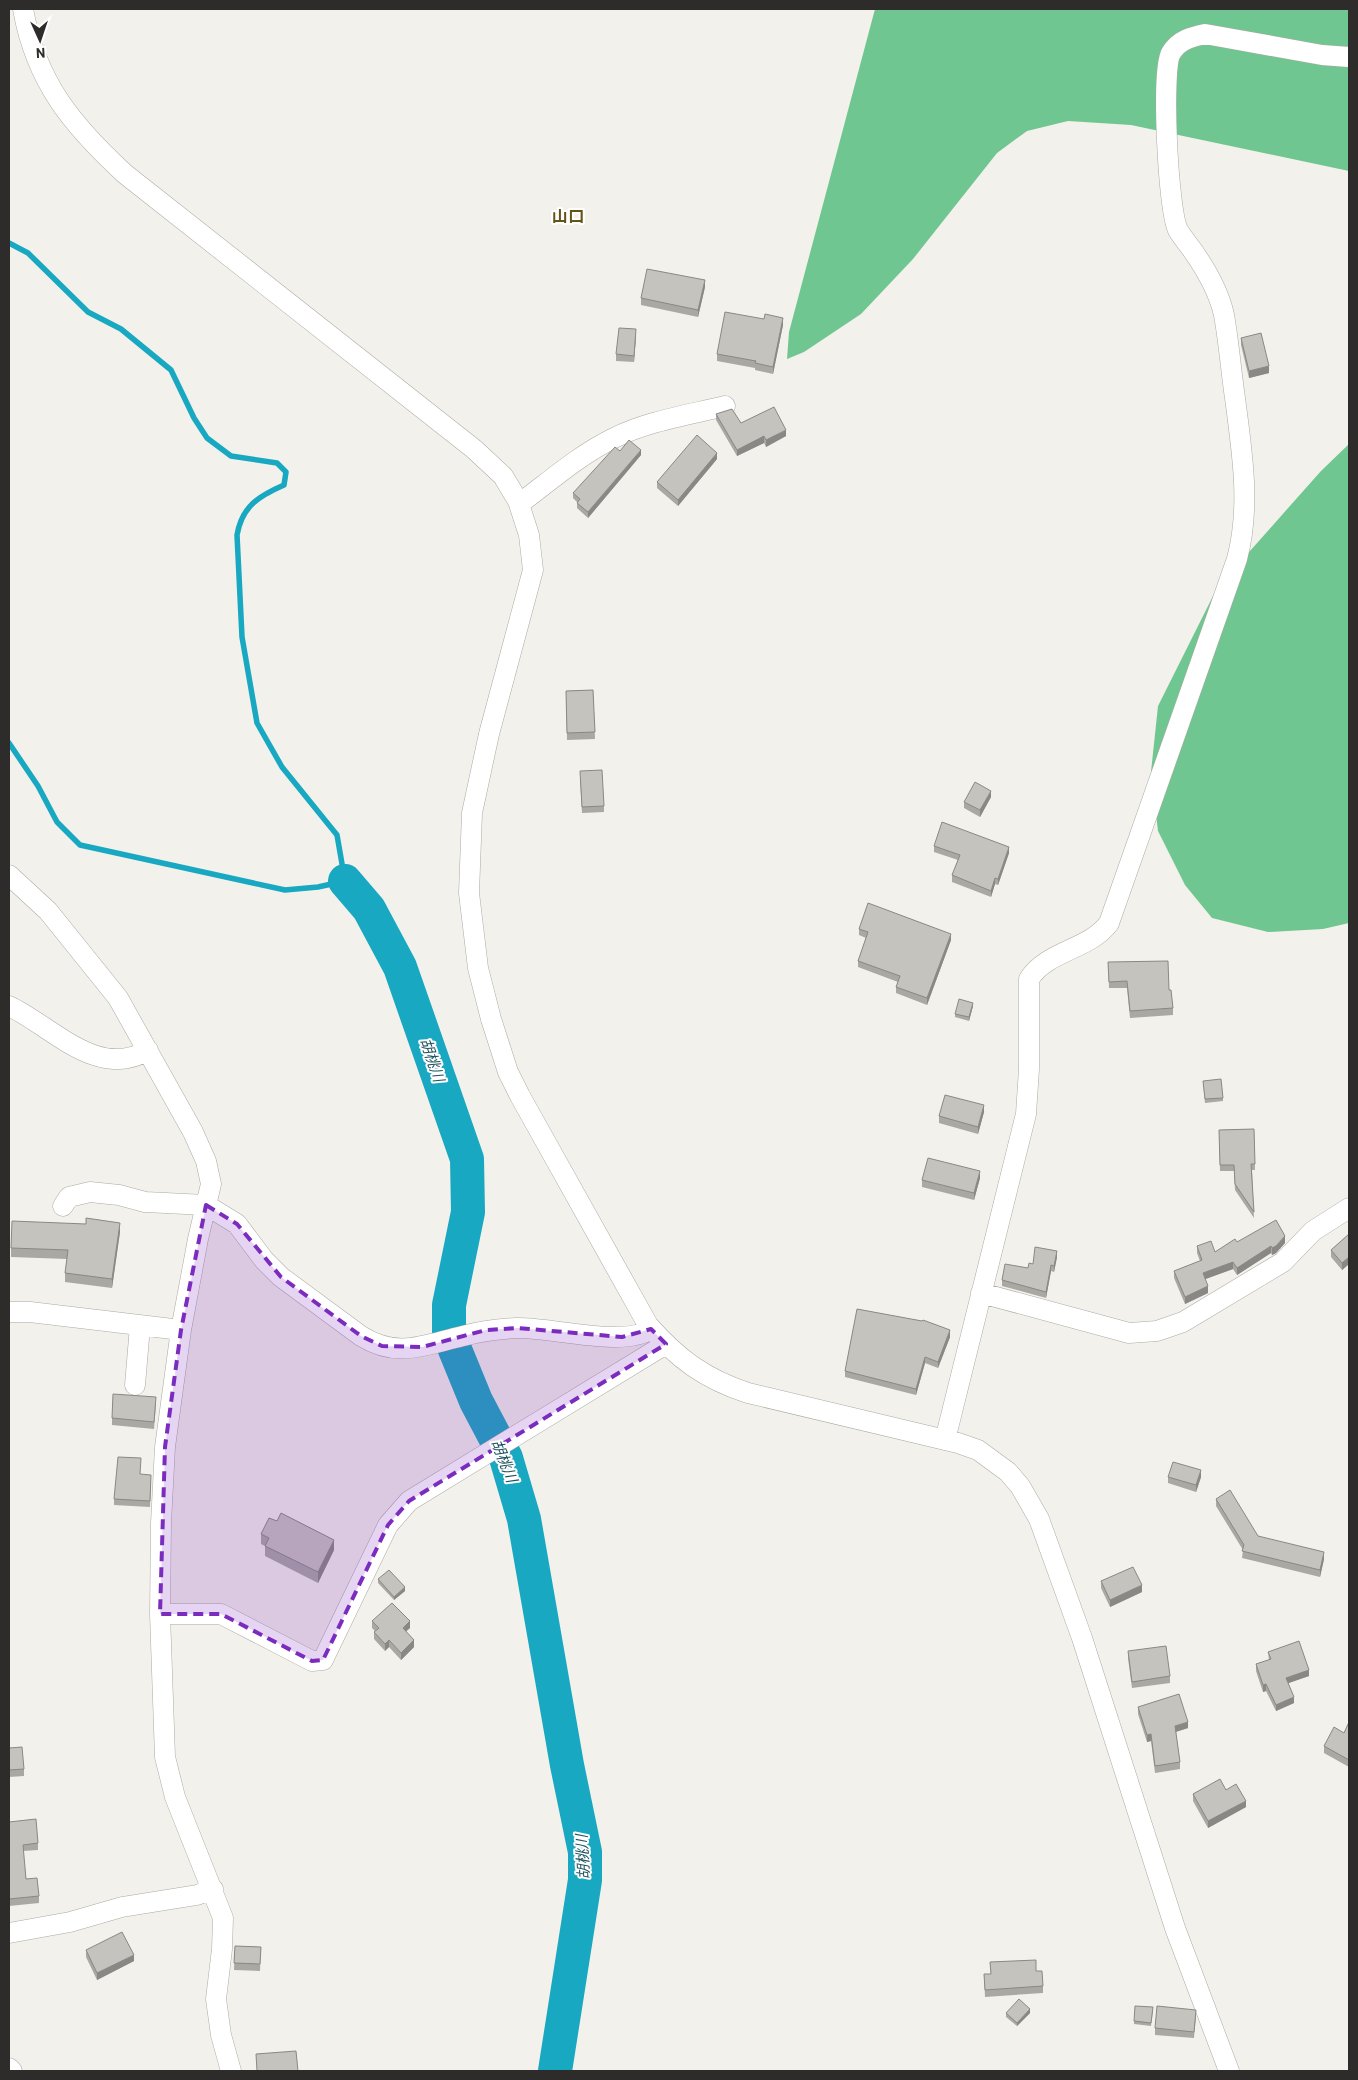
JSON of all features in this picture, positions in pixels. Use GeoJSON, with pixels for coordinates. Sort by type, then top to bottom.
{"type":"FeatureCollection","features":[{"type":"Feature","properties":{"kind":"street"},"geometry":{"type":"LineString","coordinates":[[23,9],[35,59],[44,78],[66,112],[93,144],[125,174],[474,449],[502,476],[519,504],[530,535],[533,570],[489,734],[472,813],[469,893],[474,946],[486,1000],[508,1072],[651,1329],[696,1370],[725,1386],[748,1393],[945,1440],[978,1450],[1008,1472],[1020,1486],[1039,1518],[1085,1648],[1175,1928],[1228,2071]]}},
{"type":"Feature","properties":{"kind":"street"},"geometry":{"type":"LineString","coordinates":[[945,1440],[1026,1114],[1029,1069],[1029,979],[1035,970],[1047,960],[1091,939],[1103,931],[1110,923],[1243,537],[1246,512],[1242,455],[1221,302],[1209,275],[1178,230],[1172,208],[1166,92],[1170,55],[1177,44],[1188,37],[1205,34],[1322,55],[1349,57]]}},
{"type":"Feature","properties":{"kind":"street"},"geometry":{"type":"LineString","coordinates":[[519,504],[580,458],[615,437],[636,428],[725,406]]}},
{"type":"Feature","properties":{"kind":"street"},"geometry":{"type":"LineString","coordinates":[[9,875],[48,911],[107,982],[131,1019],[193,1132],[206,1160],[211,1184],[181,1330],[165,1447],[161,1523],[160,1614],[165,1757],[176,1797],[223,1918],[217,2010],[231,2071]]}},
{"type":"Feature","properties":{"kind":"street"},"geometry":{"type":"LineString","coordinates":[[9,1006],[48,1028],[76,1048],[91,1054],[123,1058],[141,1054],[148,1050]]}},
{"type":"Feature","properties":{"kind":"street"},"geometry":{"type":"LineString","coordinates":[[62,1206],[69,1198],[90,1192],[119,1195],[145,1202],[206,1205],[237,1224],[264,1260],[281,1277],[361,1336],[382,1346],[396,1349],[422,1347],[469,1334],[501,1329],[538,1329],[622,1337],[644,1334],[651,1329]]}},
{"type":"Feature","properties":{"kind":"street"},"geometry":{"type":"LineString","coordinates":[[981,1293],[1129,1333],[1157,1331],[1183,1322],[1283,1262],[1313,1231],[1349,1208]]}},
{"type":"Feature","properties":{"kind":"street"},"geometry":{"type":"LineString","coordinates":[[9,1312],[30,1312],[181,1330]]}},
{"type":"Feature","properties":{"kind":"street"},"geometry":{"type":"LineString","coordinates":[[135,1385],[140,1326]]}},
{"type":"Feature","properties":{"kind":"street"},"geometry":{"type":"LineString","coordinates":[[160,1614],[221,1614],[312,1661],[324,1660],[388,1525],[409,1501],[666,1344]]}},
{"type":"Feature","properties":{"kind":"street"},"geometry":{"type":"LineString","coordinates":[[9,1933],[70,1922],[122,1906],[197,1895],[213,1889]]}},
{"type":"Feature","properties":{"kind":"street"},"geometry":{"type":"LineString","coordinates":[[9,2068],[12,2071]]}},
{"type":"Feature","properties":{"kind":"highlighted area"},"geometry":{"type":"Polygon","coordinates":[[[206,1205],[237,1224],[281,1277],[361,1336],[382,1346],[422,1347],[486,1330],[518,1328],[622,1337],[651,1329],[666,1344],[409,1501],[388,1525],[323,1660],[312,1661],[221,1614],[160,1614],[165,1447],[181,1330],[206,1205]]]}},
{"type":"Feature","properties":{"kind":"green space"},"geometry":{"type":"Polygon","coordinates":[[[875,9],[1349,9],[1349,171],[1131,125],[1068,121],[1027,131],[997,153],[913,259],[861,314],[804,352],[787,359],[789,332],[875,9]]]}},
{"type":"Feature","properties":{"kind":"green space"},"geometry":{"type":"Polygon","coordinates":[[[1349,444],[1349,923],[1323,929],[1268,932],[1212,918],[1185,885],[1158,831],[1151,772],[1158,706],[1217,588],[1321,471],[1349,444]]]}},
{"type":"Feature","properties":{"kind":"building"},"geometry":{"type":"Polygon","coordinates":[[[647,269],[705,280],[698,310],[641,298],[647,269]]]}},
{"type":"Feature","properties":{"kind":"building"},"geometry":{"type":"Polygon","coordinates":[[[725,312],[764,319],[765,314],[783,318],[773,367],[755,363],[756,361],[717,354],[725,312]]]}},
{"type":"Feature","properties":{"kind":"building"},"geometry":{"type":"Polygon","coordinates":[[[619,328],[636,329],[634,356],[616,354],[619,328]]]}},
{"type":"Feature","properties":{"kind":"building"},"geometry":{"type":"Polygon","coordinates":[[[1261,333],[1269,366],[1249,371],[1241,338],[1261,333]]]}},
{"type":"Feature","properties":{"kind":"building"},"geometry":{"type":"Polygon","coordinates":[[[774,407],[786,430],[766,440],[764,436],[737,450],[716,414],[732,409],[741,423],[774,407]]]}},
{"type":"Feature","properties":{"kind":"building"},"geometry":{"type":"Polygon","coordinates":[[[697,435],[717,453],[678,500],[657,482],[697,435]]]}},
{"type":"Feature","properties":{"kind":"building"},"geometry":{"type":"Polygon","coordinates":[[[629,440],[641,450],[588,512],[577,503],[580,499],[573,493],[615,447],[620,451],[629,440]]]}},
{"type":"Feature","properties":{"kind":"building"},"geometry":{"type":"Polygon","coordinates":[[[593,690],[595,732],[567,733],[566,691],[593,690]]]}},
{"type":"Feature","properties":{"kind":"building"},"geometry":{"type":"Polygon","coordinates":[[[602,770],[604,806],[582,807],[580,771],[602,770]]]}},
{"type":"Feature","properties":{"kind":"building"},"geometry":{"type":"Polygon","coordinates":[[[975,782],[991,791],[980,810],[964,802],[975,782]]]}},
{"type":"Feature","properties":{"kind":"building"},"geometry":{"type":"Polygon","coordinates":[[[942,822],[1009,847],[998,879],[995,878],[991,891],[952,875],[960,855],[934,846],[942,822]]]}},
{"type":"Feature","properties":{"kind":"building"},"geometry":{"type":"Polygon","coordinates":[[[868,903],[951,934],[927,998],[896,987],[900,976],[858,961],[868,932],[859,929],[868,903]]]}},
{"type":"Feature","properties":{"kind":"building"},"geometry":{"type":"Polygon","coordinates":[[[1168,961],[1169,990],[1171,990],[1173,1008],[1130,1011],[1127,981],[1109,982],[1108,962],[1168,961]]]}},
{"type":"Feature","properties":{"kind":"building"},"geometry":{"type":"Polygon","coordinates":[[[959,999],[973,1003],[969,1017],[955,1014],[959,999]]]}},
{"type":"Feature","properties":{"kind":"building"},"geometry":{"type":"Polygon","coordinates":[[[1221,1079],[1223,1098],[1205,1099],[1203,1081],[1221,1079]]]}},
{"type":"Feature","properties":{"kind":"building"},"geometry":{"type":"Polygon","coordinates":[[[945,1095],[984,1105],[978,1127],[939,1116],[945,1095]]]}},
{"type":"Feature","properties":{"kind":"building"},"geometry":{"type":"Polygon","coordinates":[[[1254,1129],[1255,1164],[1251,1164],[1254,1212],[1235,1184],[1234,1165],[1220,1165],[1219,1130],[1254,1129]]]}},
{"type":"Feature","properties":{"kind":"building"},"geometry":{"type":"Polygon","coordinates":[[[928,1158],[980,1171],[974,1193],[922,1180],[928,1158]]]}},
{"type":"Feature","properties":{"kind":"building"},"geometry":{"type":"Polygon","coordinates":[[[86,1218],[120,1223],[112,1279],[65,1273],[68,1250],[11,1248],[12,1221],[86,1224],[86,1218]]]}},
{"type":"Feature","properties":{"kind":"building"},"geometry":{"type":"Polygon","coordinates":[[[1276,1220],[1285,1236],[1276,1246],[1272,1248],[1271,1246],[1237,1268],[1233,1262],[1203,1273],[1208,1286],[1185,1297],[1174,1271],[1202,1260],[1197,1246],[1211,1241],[1215,1252],[1235,1239],[1237,1242],[1276,1220]]]}},
{"type":"Feature","properties":{"kind":"building"},"geometry":{"type":"Polygon","coordinates":[[[1349,1234],[1349,1257],[1342,1263],[1331,1250],[1349,1234]]]}},
{"type":"Feature","properties":{"kind":"building"},"geometry":{"type":"Polygon","coordinates":[[[1035,1247],[1057,1251],[1054,1266],[1051,1265],[1046,1292],[1002,1280],[1005,1264],[1028,1268],[1029,1263],[1033,1264],[1035,1247]]]}},
{"type":"Feature","properties":{"kind":"building"},"geometry":{"type":"Polygon","coordinates":[[[857,1309],[923,1320],[950,1330],[938,1362],[925,1357],[916,1389],[845,1371],[857,1309]]]}},
{"type":"Feature","properties":{"kind":"building"},"geometry":{"type":"Polygon","coordinates":[[[113,1394],[156,1397],[154,1422],[112,1418],[113,1394]]]}},
{"type":"Feature","properties":{"kind":"building"},"geometry":{"type":"Polygon","coordinates":[[[118,1457],[141,1458],[140,1474],[151,1475],[150,1501],[114,1499],[118,1457]]]}},
{"type":"Feature","properties":{"kind":"building"},"geometry":{"type":"Polygon","coordinates":[[[1173,1462],[1201,1470],[1196,1485],[1168,1477],[1173,1462]]]}},
{"type":"Feature","properties":{"kind":"building"},"geometry":{"type":"Polygon","coordinates":[[[1230,1490],[1258,1536],[1324,1552],[1320,1570],[1242,1551],[1244,1545],[1216,1499],[1230,1490]]]}},
{"type":"Feature","properties":{"kind":"building"},"geometry":{"type":"Polygon","coordinates":[[[281,1513],[334,1540],[318,1572],[265,1546],[269,1538],[261,1534],[269,1518],[277,1521],[281,1513]]]}},
{"type":"Feature","properties":{"kind":"building"},"geometry":{"type":"Polygon","coordinates":[[[1133,1567],[1142,1585],[1110,1600],[1101,1581],[1133,1567]]]}},
{"type":"Feature","properties":{"kind":"building"},"geometry":{"type":"Polygon","coordinates":[[[389,1570],[405,1587],[394,1597],[378,1579],[389,1570]]]}},
{"type":"Feature","properties":{"kind":"building"},"geometry":{"type":"Polygon","coordinates":[[[392,1603],[410,1621],[403,1628],[414,1640],[401,1653],[389,1640],[385,1644],[374,1632],[379,1628],[372,1621],[392,1603]]]}},
{"type":"Feature","properties":{"kind":"building"},"geometry":{"type":"Polygon","coordinates":[[[1299,1641],[1309,1670],[1286,1678],[1294,1697],[1276,1705],[1266,1684],[1263,1685],[1256,1664],[1271,1659],[1268,1652],[1299,1641]]]}},
{"type":"Feature","properties":{"kind":"building"},"geometry":{"type":"Polygon","coordinates":[[[1166,1646],[1170,1676],[1132,1682],[1128,1651],[1166,1646]]]}},
{"type":"Feature","properties":{"kind":"building"},"geometry":{"type":"Polygon","coordinates":[[[1179,1694],[1188,1722],[1175,1726],[1180,1762],[1155,1766],[1151,1734],[1147,1735],[1138,1707],[1179,1694]]]}},
{"type":"Feature","properties":{"kind":"building"},"geometry":{"type":"Polygon","coordinates":[[[1349,1722],[1349,1760],[1324,1746],[1334,1727],[1344,1733],[1349,1722]]]}},
{"type":"Feature","properties":{"kind":"building"},"geometry":{"type":"Polygon","coordinates":[[[22,1747],[24,1769],[9,1770],[9,1748],[22,1747]]]}},
{"type":"Feature","properties":{"kind":"building"},"geometry":{"type":"Polygon","coordinates":[[[1220,1779],[1226,1790],[1236,1784],[1246,1801],[1208,1821],[1193,1794],[1220,1779]]]}},
{"type":"Feature","properties":{"kind":"building"},"geometry":{"type":"Polygon","coordinates":[[[36,1819],[38,1843],[23,1845],[26,1879],[37,1878],[39,1896],[9,1899],[9,1822],[36,1819]]]}},
{"type":"Feature","properties":{"kind":"building"},"geometry":{"type":"Polygon","coordinates":[[[122,1932],[134,1955],[97,1973],[86,1950],[122,1932]]]}},
{"type":"Feature","properties":{"kind":"building"},"geometry":{"type":"Polygon","coordinates":[[[235,1946],[261,1947],[260,1964],[234,1963],[235,1946]]]}},
{"type":"Feature","properties":{"kind":"building"},"geometry":{"type":"Polygon","coordinates":[[[1036,1960],[1036,1971],[1042,1971],[1043,1986],[985,1990],[984,1974],[991,1974],[990,1962],[1036,1960]]]}},
{"type":"Feature","properties":{"kind":"building"},"geometry":{"type":"Polygon","coordinates":[[[1019,1999],[1030,2009],[1017,2023],[1006,2013],[1019,1999]]]}},
{"type":"Feature","properties":{"kind":"building"},"geometry":{"type":"Polygon","coordinates":[[[1135,2006],[1153,2007],[1151,2023],[1134,2021],[1135,2006]]]}},
{"type":"Feature","properties":{"kind":"building"},"geometry":{"type":"Polygon","coordinates":[[[1157,2006],[1196,2010],[1194,2032],[1155,2028],[1157,2006]]]}},
{"type":"Feature","properties":{"kind":"building"},"geometry":{"type":"Polygon","coordinates":[[[296,2051],[298,2071],[257,2071],[256,2054],[296,2051]]]}},
{"type":"Feature","properties":{"kind":"waterway"},"geometry":{"type":"LineString","coordinates":[[9,243],[28,253],[88,312],[121,329],[171,370],[194,418],[207,438],[231,456],[277,463],[286,472],[284,485],[267,493],[253,503],[247,509],[239,525],[237,535],[242,637],[257,723],[282,767],[337,835],[345,881],[318,887],[285,890],[80,845],[57,822],[38,786],[9,743]]}},
{"type":"Feature","properties":{"kind":"waterway","name":"胡桃川"},"geometry":{"type":"LineString","coordinates":[[345,881],[369,909],[400,967],[467,1159],[468,1212],[449,1305],[449,1335],[476,1401],[506,1458],[524,1519],[567,1765],[585,1852],[585,1880],[555,2071]]}},
{"type":"Feature","properties":{"kind":"district","name":"山口"},"geometry":{"type":"Point","coordinates":[568,216]}}]}
